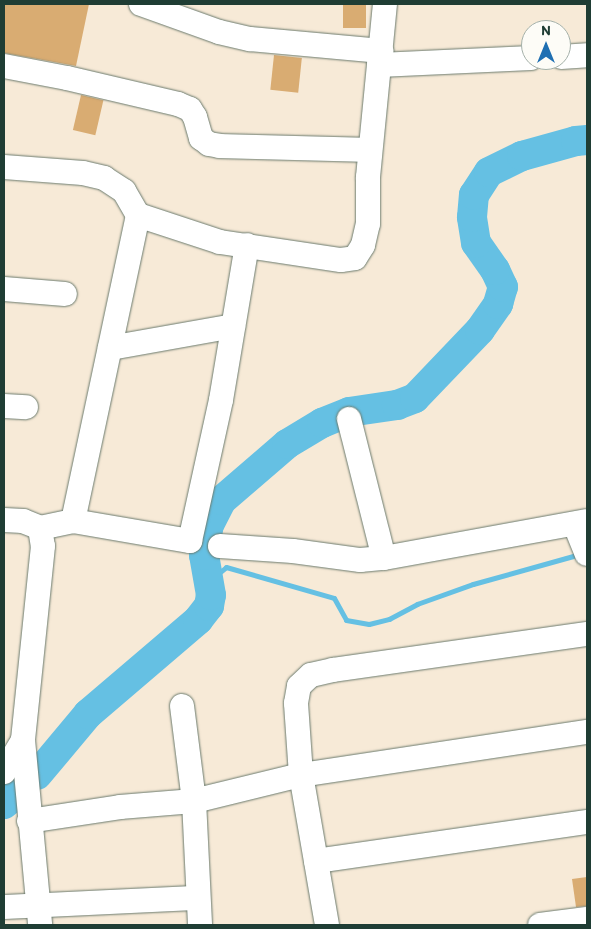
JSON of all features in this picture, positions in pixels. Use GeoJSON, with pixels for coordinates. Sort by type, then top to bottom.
{"type":"FeatureCollection","features":[{"type":"Feature","properties":{"kind":"street"},"geometry":{"type":"LineString","coordinates":[[141,4],[219,32],[250,39],[380,58],[521,58]]}},
{"type":"Feature","properties":{"kind":"street"},"geometry":{"type":"LineString","coordinates":[[4,167],[83,173],[104,178],[124,191],[138,215],[220,242],[341,260],[354,258],[363,245],[368,224],[370,150],[385,4]]}},
{"type":"Feature","properties":{"kind":"street"},"geometry":{"type":"LineString","coordinates":[[571,57],[587,56]]}},
{"type":"Feature","properties":{"kind":"street"},"geometry":{"type":"LineString","coordinates":[[4,66],[67,78],[178,104],[190,109],[195,117],[201,138],[208,144],[220,146],[370,150]]}},
{"type":"Feature","properties":{"kind":"street"},"geometry":{"type":"LineString","coordinates":[[73,521],[138,215]]}},
{"type":"Feature","properties":{"kind":"street"},"geometry":{"type":"LineString","coordinates":[[4,520],[22,521],[40,528],[73,521],[190,541],[221,400],[247,245]]}},
{"type":"Feature","properties":{"kind":"street"},"geometry":{"type":"LineString","coordinates":[[4,289],[65,294]]}},
{"type":"Feature","properties":{"kind":"street"},"geometry":{"type":"LineString","coordinates":[[110,348],[234,326]]}},
{"type":"Feature","properties":{"kind":"street"},"geometry":{"type":"LineString","coordinates":[[349,419],[384,558]]}},
{"type":"Feature","properties":{"kind":"street"},"geometry":{"type":"LineString","coordinates":[[220,546],[292,550],[360,560],[384,558],[581,523],[587,554]]}},
{"type":"Feature","properties":{"kind":"street"},"geometry":{"type":"LineString","coordinates":[[39,914],[23,740],[44,546],[40,528]]}},
{"type":"Feature","properties":{"kind":"street"},"geometry":{"type":"LineString","coordinates":[[327,925],[301,775],[296,704],[299,686],[311,676],[333,670],[587,634]]}},
{"type":"Feature","properties":{"kind":"street"},"geometry":{"type":"LineString","coordinates":[[182,706],[194,801],[200,925]]}},
{"type":"Feature","properties":{"kind":"street"},"geometry":{"type":"LineString","coordinates":[[29,821],[120,807],[194,801],[301,775],[587,732]]}},
{"type":"Feature","properties":{"kind":"street"},"geometry":{"type":"LineString","coordinates":[[4,772],[23,740]]}},
{"type":"Feature","properties":{"kind":"street"},"geometry":{"type":"LineString","coordinates":[[316,861],[587,822]]}},
{"type":"Feature","properties":{"kind":"street"},"geometry":{"type":"LineString","coordinates":[[4,906],[39,914],[198,898]]}},
{"type":"Feature","properties":{"kind":"street"},"geometry":{"type":"LineString","coordinates":[[540,925],[587,919]]}},
{"type":"Feature","properties":{"kind":"building"},"geometry":{"type":"Polygon","coordinates":[[[4,4],[89,4],[76,66],[4,53],[4,4]]]}},
{"type":"Feature","properties":{"kind":"building"},"geometry":{"type":"Polygon","coordinates":[[[343,4],[366,4],[366,28],[343,28],[343,4]]]}},
{"type":"Feature","properties":{"kind":"building"},"geometry":{"type":"Polygon","coordinates":[[[274,55],[302,58],[298,93],[270,90],[274,55]]]}},
{"type":"Feature","properties":{"kind":"building"},"geometry":{"type":"Polygon","coordinates":[[[81,95],[103,100],[95,135],[73,130],[81,95]]]}},
{"type":"Feature","properties":{"kind":"building"},"geometry":{"type":"Polygon","coordinates":[[[587,877],[587,906],[576,907],[572,879],[587,877]]]}},
{"type":"Feature","properties":{"kind":"waterway"},"geometry":{"type":"LineString","coordinates":[[37,775],[88,714],[198,620],[209,606],[211,595],[204,555],[209,525],[222,500],[287,444],[322,423],[349,412],[397,405],[415,398],[480,330],[498,304],[503,287],[495,270],[476,243],[472,217],[474,195],[489,172],[522,156],[576,141],[587,140]]}},
{"type":"Feature","properties":{"kind":"waterway"},"geometry":{"type":"LineString","coordinates":[[209,581],[226,567],[334,598],[346,620],[369,624],[389,619],[417,604],[473,584],[573,556]]}},
{"type":"Feature","properties":{"kind":"waterway"},"geometry":{"type":"LineString","coordinates":[[4,804],[20,791]]}}]}
